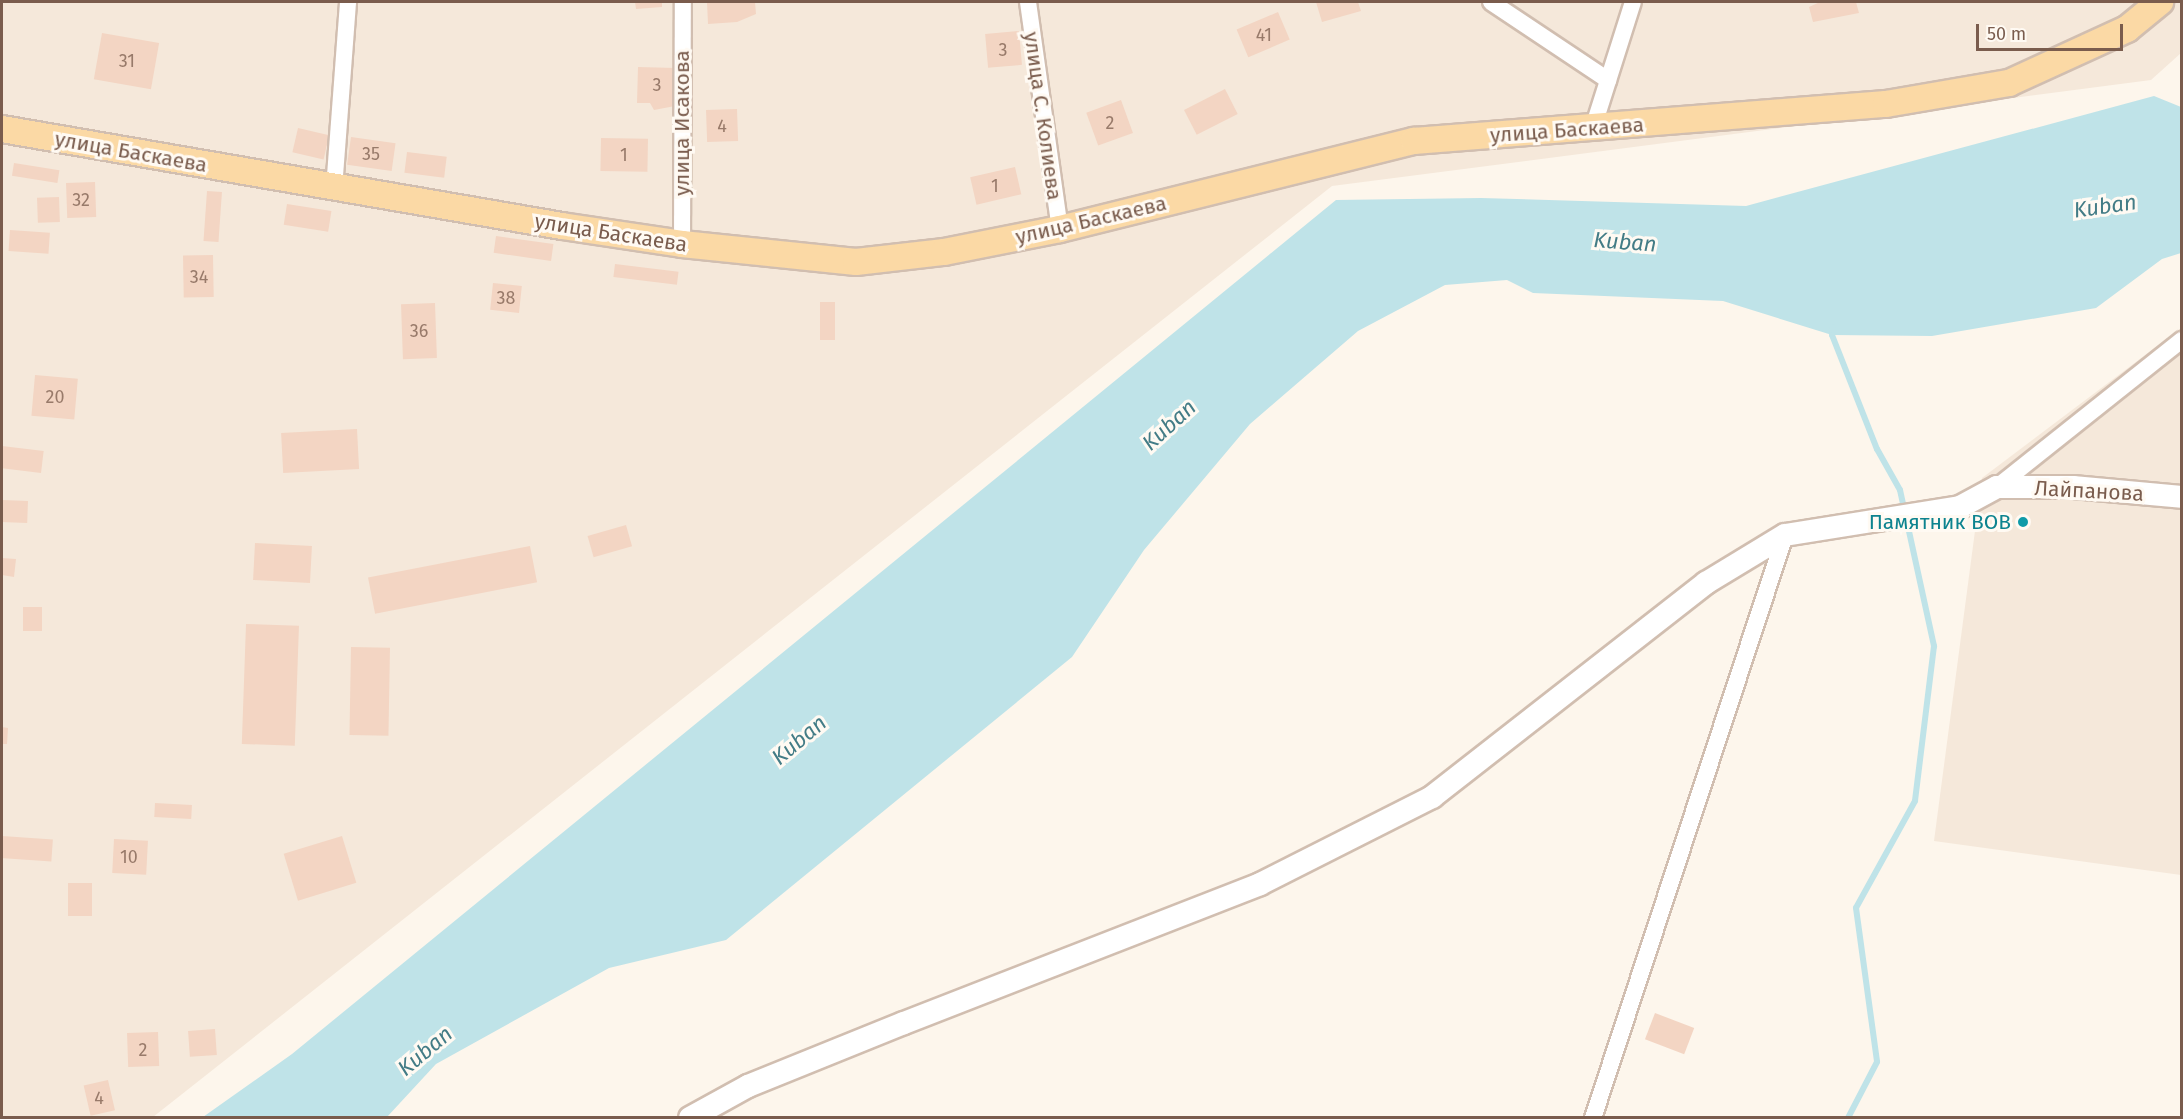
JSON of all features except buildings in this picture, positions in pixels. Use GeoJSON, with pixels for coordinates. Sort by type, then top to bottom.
{"type":"FeatureCollection","features":[{"type":"Feature","properties":{"kind":"main road","name":"улица Баскаева"},"geometry":{"type":"LineString","coordinates":[[2,129],[334,189],[682,244],[856,262],[944,252],[1059,230],[1414,141],[1886,104],[2009,83],[2127,28],[2160,2]]}},
{"type":"Feature","properties":{"kind":"street"},"geometry":{"type":"LineString","coordinates":[[334,189],[348,2]]}},
{"type":"Feature","properties":{"kind":"street","name":"улица Исакова"},"geometry":{"type":"LineString","coordinates":[[682,2],[682,244]]}},
{"type":"Feature","properties":{"kind":"street","name":"улица С. Колиева"},"geometry":{"type":"LineString","coordinates":[[1028,2],[1059,230]]}},
{"type":"Feature","properties":{"kind":"street"},"geometry":{"type":"LineString","coordinates":[[1491,2],[1608,80]]}},
{"type":"Feature","properties":{"kind":"street"},"geometry":{"type":"LineString","coordinates":[[1593,128],[1633,2]]}},
{"type":"Feature","properties":{"kind":"street"},"geometry":{"type":"LineString","coordinates":[[690,1118],[748,1086],[1260,884],[1432,797],[1706,583],[1785,535],[1960,507],[1997,487],[2181,340]]}},
{"type":"Feature","properties":{"kind":"street","name":"Лайпанова"},"geometry":{"type":"LineString","coordinates":[[1997,487],[2073,487],[2181,497]]}},
{"type":"Feature","properties":{"kind":"street"},"geometry":{"type":"LineString","coordinates":[[1593,1118],[1785,535]]}},
{"type":"Feature","properties":{"kind":"shaded area"},"geometry":{"type":"Polygon","coordinates":[[[2,2],[2181,2],[2181,53],[2151,80],[1332,186],[153,1117],[2,1118],[2,2]]]}},
{"type":"Feature","properties":{"kind":"shaded area"},"geometry":{"type":"Polygon","coordinates":[[[2181,328],[2181,875],[1934,841],[1982,478],[2181,328]]]}},
{"type":"Feature","properties":{"kind":"water","name":"Kuban"},"geometry":{"type":"Polygon","coordinates":[[[2154,96],[2181,107],[2181,253],[2162,259],[2096,308],[1932,336],[1832,335],[1723,301],[1533,293],[1507,280],[1445,285],[1358,331],[1250,424],[1144,550],[1072,657],[726,940],[609,968],[436,1064],[387,1117],[203,1117],[292,1054],[1336,200],[1481,198],[1746,206],[2154,96]]]}},
{"type":"Feature","properties":{"kind":"waterway"},"geometry":{"type":"LineString","coordinates":[[1833,327],[1832,335],[1877,449],[1900,490],[1934,646],[1915,801],[1856,908],[1877,1062],[1848,1118]]}},
{"type":"Feature","properties":{"kind":"place","name":"Памятник ВОВ"},"geometry":{"type":"Point","coordinates":[2023,522]}}]}
